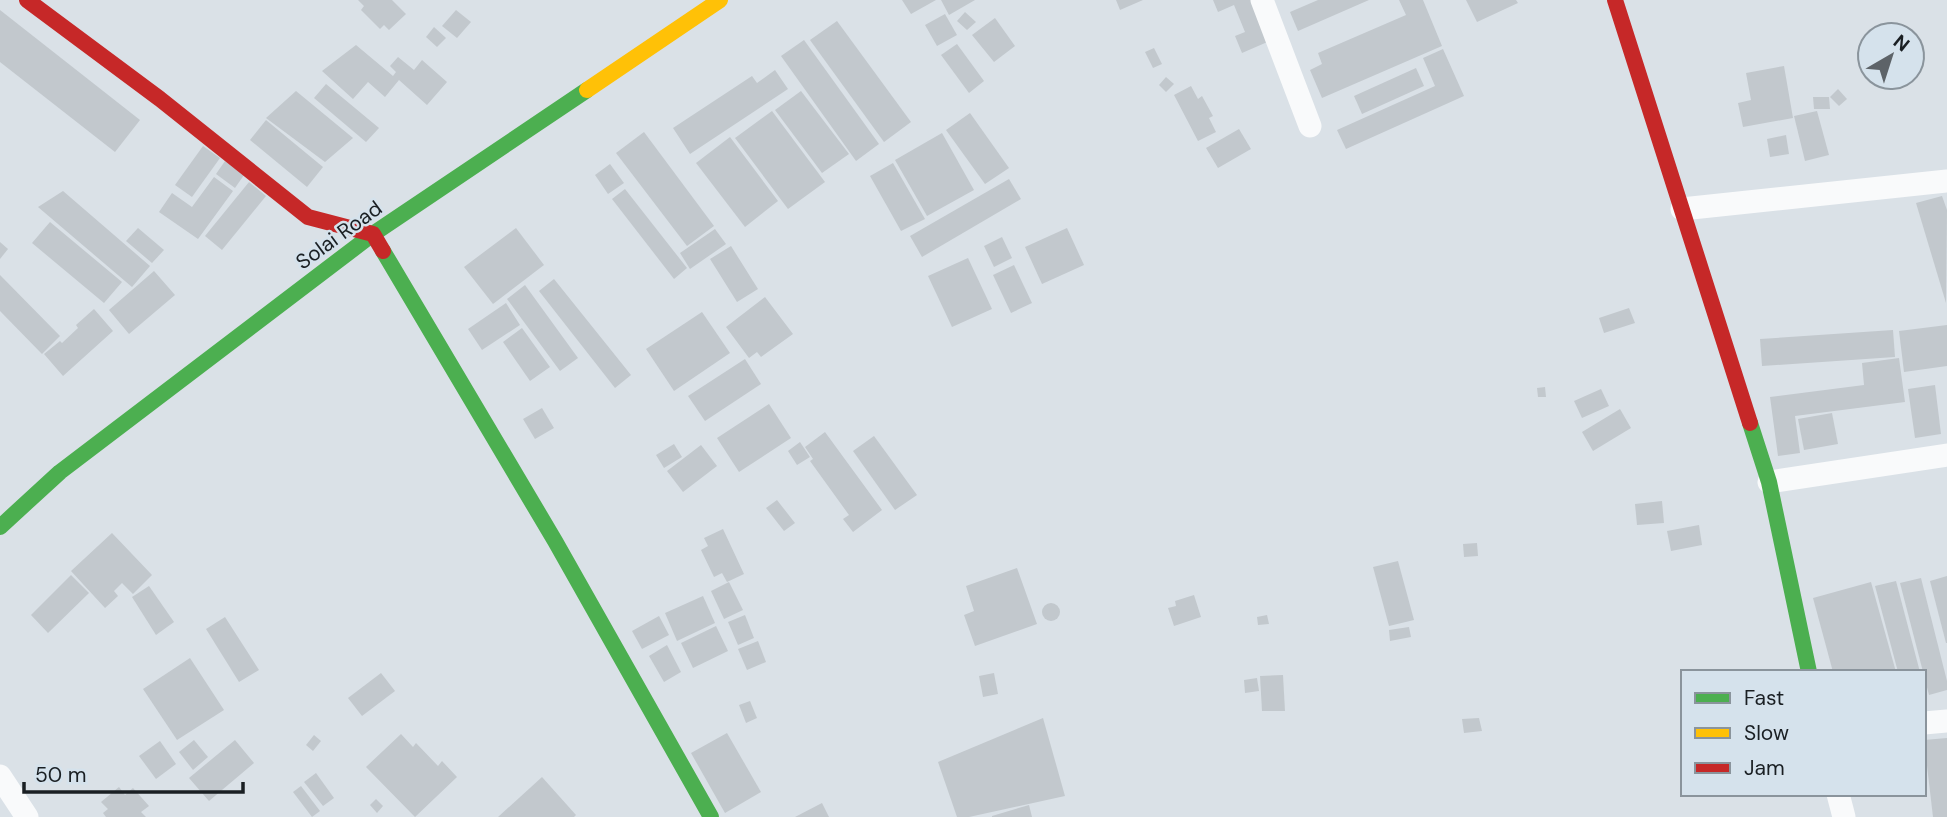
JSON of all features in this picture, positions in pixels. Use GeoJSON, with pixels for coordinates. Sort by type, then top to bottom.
{"type":"FeatureCollection","features":[{"type":"Feature","properties":{"kind":"main road"},"geometry":{"type":"LineString","coordinates":[[27,0],[160,99],[308,216],[373,234],[555,541],[711,817]]}},
{"type":"Feature","properties":{"kind":"main road","name":"Solai Road"},"geometry":{"type":"LineString","coordinates":[[0,527],[60,472],[373,234],[720,0]]}},
{"type":"Feature","properties":{"kind":"main road"},"geometry":{"type":"LineString","coordinates":[[1615,0],[1769,482],[1809,670]]}},
{"type":"Feature","properties":{"kind":"street"},"geometry":{"type":"LineString","coordinates":[[1262,0],[1310,126]]}},
{"type":"Feature","properties":{"kind":"street"},"geometry":{"type":"LineString","coordinates":[[1682,209],[1947,181]]}},
{"type":"Feature","properties":{"kind":"street"},"geometry":{"type":"LineString","coordinates":[[1769,482],[1947,455]]}},
{"type":"Feature","properties":{"kind":"street"},"geometry":{"type":"LineString","coordinates":[[1926,723],[1947,721]]}},
{"type":"Feature","properties":{"kind":"street"},"geometry":{"type":"LineString","coordinates":[[0,776],[27,817]]}},
{"type":"Feature","properties":{"kind":"street"},"geometry":{"type":"LineString","coordinates":[[1839,796],[1844,817]]}},
{"type":"Feature","properties":{"kind":"building"},"geometry":{"type":"Polygon","coordinates":[[[358,0],[392,0],[406,14],[389,30],[384,25],[380,29],[361,10],[364,6],[358,0]]]}},
{"type":"Feature","properties":{"kind":"building"},"geometry":{"type":"Polygon","coordinates":[[[902,0],[936,0],[911,14],[902,0]]]}},
{"type":"Feature","properties":{"kind":"building"},"geometry":{"type":"Polygon","coordinates":[[[941,0],[975,0],[949,15],[941,0]]]}},
{"type":"Feature","properties":{"kind":"building"},"geometry":{"type":"Polygon","coordinates":[[[1116,0],[1143,0],[1120,10],[1116,0]]]}},
{"type":"Feature","properties":{"kind":"building"},"geometry":{"type":"Polygon","coordinates":[[[1213,0],[1255,0],[1272,40],[1242,53],[1235,36],[1245,32],[1234,5],[1218,12],[1213,0]]]}},
{"type":"Feature","properties":{"kind":"building"},"geometry":{"type":"Polygon","coordinates":[[[1318,0],[1369,0],[1298,31],[1290,12],[1318,0]]]}},
{"type":"Feature","properties":{"kind":"building"},"geometry":{"type":"Polygon","coordinates":[[[1399,0],[1423,0],[1442,46],[1322,98],[1310,70],[1322,64],[1318,53],[1406,15],[1399,0]]]}},
{"type":"Feature","properties":{"kind":"building"},"geometry":{"type":"Polygon","coordinates":[[[1466,0],[1516,0],[1518,3],[1477,22],[1466,0]]]}},
{"type":"Feature","properties":{"kind":"building"},"geometry":{"type":"Polygon","coordinates":[[[0,10],[140,120],[115,152],[0,62],[0,10]]]}},
{"type":"Feature","properties":{"kind":"building"},"geometry":{"type":"Polygon","coordinates":[[[456,10],[471,22],[457,38],[442,26],[456,10]]]}},
{"type":"Feature","properties":{"kind":"building"},"geometry":{"type":"Polygon","coordinates":[[[965,12],[976,22],[967,30],[957,21],[965,12]]]}},
{"type":"Feature","properties":{"kind":"building"},"geometry":{"type":"Polygon","coordinates":[[[945,14],[957,35],[937,46],[925,25],[945,14]]]}},
{"type":"Feature","properties":{"kind":"building"},"geometry":{"type":"Polygon","coordinates":[[[995,18],[1015,46],[994,62],[972,35],[995,18]]]}},
{"type":"Feature","properties":{"kind":"building"},"geometry":{"type":"Polygon","coordinates":[[[837,21],[911,122],[884,142],[810,40],[837,21]]]}},
{"type":"Feature","properties":{"kind":"building"},"geometry":{"type":"Polygon","coordinates":[[[434,27],[446,38],[437,47],[426,37],[434,27]]]}},
{"type":"Feature","properties":{"kind":"building"},"geometry":{"type":"Polygon","coordinates":[[[804,40],[879,144],[856,161],[781,56],[804,40]]]}},
{"type":"Feature","properties":{"kind":"building"},"geometry":{"type":"Polygon","coordinates":[[[957,44],[984,81],[969,93],[941,55],[957,44]]]}},
{"type":"Feature","properties":{"kind":"building"},"geometry":{"type":"Polygon","coordinates":[[[356,45],[393,76],[396,72],[390,66],[398,57],[414,70],[422,60],[447,82],[427,105],[399,80],[385,97],[368,82],[353,99],[322,71],[356,45]]]}},
{"type":"Feature","properties":{"kind":"building"},"geometry":{"type":"Polygon","coordinates":[[[1154,48],[1162,64],[1153,68],[1145,52],[1154,48]]]}},
{"type":"Feature","properties":{"kind":"building"},"geometry":{"type":"Polygon","coordinates":[[[1443,49],[1464,96],[1346,149],[1337,130],[1435,86],[1423,58],[1443,49]]]}},
{"type":"Feature","properties":{"kind":"building"},"geometry":{"type":"Polygon","coordinates":[[[1784,66],[1793,118],[1743,127],[1738,103],[1751,100],[1746,73],[1784,66]]]}},
{"type":"Feature","properties":{"kind":"building"},"geometry":{"type":"Polygon","coordinates":[[[1416,68],[1424,86],[1362,114],[1354,96],[1416,68]]]}},
{"type":"Feature","properties":{"kind":"building"},"geometry":{"type":"Polygon","coordinates":[[[775,70],[788,89],[690,154],[673,128],[752,76],[757,83],[775,70]]]}},
{"type":"Feature","properties":{"kind":"building"},"geometry":{"type":"Polygon","coordinates":[[[1166,77],[1174,84],[1166,92],[1159,85],[1166,77]]]}},
{"type":"Feature","properties":{"kind":"building"},"geometry":{"type":"Polygon","coordinates":[[[326,84],[379,128],[366,142],[314,98],[326,84]]]}},
{"type":"Feature","properties":{"kind":"building"},"geometry":{"type":"Polygon","coordinates":[[[1191,86],[1198,99],[1202,96],[1213,116],[1209,118],[1216,132],[1198,141],[1174,95],[1191,86]]]}},
{"type":"Feature","properties":{"kind":"building"},"geometry":{"type":"Polygon","coordinates":[[[1838,89],[1847,99],[1839,106],[1830,97],[1838,89]]]}},
{"type":"Feature","properties":{"kind":"building"},"geometry":{"type":"Polygon","coordinates":[[[296,91],[353,138],[325,162],[266,118],[296,91]]]}},
{"type":"Feature","properties":{"kind":"building"},"geometry":{"type":"Polygon","coordinates":[[[801,91],[849,154],[822,173],[775,110],[801,91]]]}},
{"type":"Feature","properties":{"kind":"building"},"geometry":{"type":"Polygon","coordinates":[[[1813,97],[1829,97],[1830,109],[1814,109],[1813,97]]]}},
{"type":"Feature","properties":{"kind":"building"},"geometry":{"type":"Polygon","coordinates":[[[772,111],[825,182],[788,209],[735,138],[772,111]]]}},
{"type":"Feature","properties":{"kind":"building"},"geometry":{"type":"Polygon","coordinates":[[[1817,111],[1829,155],[1805,161],[1794,116],[1817,111]]]}},
{"type":"Feature","properties":{"kind":"building"},"geometry":{"type":"Polygon","coordinates":[[[970,113],[1009,168],[985,184],[946,130],[970,113]]]}},
{"type":"Feature","properties":{"kind":"building"},"geometry":{"type":"Polygon","coordinates":[[[266,120],[323,167],[307,187],[250,140],[266,120]]]}},
{"type":"Feature","properties":{"kind":"building"},"geometry":{"type":"Polygon","coordinates":[[[1239,129],[1251,149],[1218,168],[1206,148],[1239,129]]]}},
{"type":"Feature","properties":{"kind":"building"},"geometry":{"type":"Polygon","coordinates":[[[644,132],[714,226],[687,246],[616,153],[644,132]]]}},
{"type":"Feature","properties":{"kind":"building"},"geometry":{"type":"Polygon","coordinates":[[[942,133],[974,190],[927,216],[895,160],[942,133]]]}},
{"type":"Feature","properties":{"kind":"building"},"geometry":{"type":"Polygon","coordinates":[[[1786,135],[1789,154],[1770,157],[1767,139],[1786,135]]]}},
{"type":"Feature","properties":{"kind":"building"},"geometry":{"type":"Polygon","coordinates":[[[730,137],[778,201],[745,227],[696,163],[730,137]]]}},
{"type":"Feature","properties":{"kind":"building"},"geometry":{"type":"Polygon","coordinates":[[[203,146],[220,158],[192,197],[175,185],[203,146]]]}},
{"type":"Feature","properties":{"kind":"building"},"geometry":{"type":"Polygon","coordinates":[[[225,161],[244,175],[235,188],[216,174],[225,161]]]}},
{"type":"Feature","properties":{"kind":"building"},"geometry":{"type":"Polygon","coordinates":[[[893,163],[925,219],[901,231],[870,176],[893,163]]]}},
{"type":"Feature","properties":{"kind":"building"},"geometry":{"type":"Polygon","coordinates":[[[610,164],[624,183],[608,194],[595,175],[610,164]]]}},
{"type":"Feature","properties":{"kind":"building"},"geometry":{"type":"Polygon","coordinates":[[[214,177],[233,191],[198,239],[159,212],[172,193],[192,207],[214,177]]]}},
{"type":"Feature","properties":{"kind":"building"},"geometry":{"type":"Polygon","coordinates":[[[1009,179],[1021,199],[922,257],[910,236],[1009,179]]]}},
{"type":"Feature","properties":{"kind":"building"},"geometry":{"type":"Polygon","coordinates":[[[249,182],[266,196],[222,250],[205,236],[249,182]]]}},
{"type":"Feature","properties":{"kind":"building"},"geometry":{"type":"Polygon","coordinates":[[[625,189],[687,268],[674,279],[612,199],[625,189]]]}},
{"type":"Feature","properties":{"kind":"building"},"geometry":{"type":"Polygon","coordinates":[[[63,191],[150,266],[132,287],[38,207],[63,191]]]}},
{"type":"Feature","properties":{"kind":"building"},"geometry":{"type":"Polygon","coordinates":[[[1942,196],[1947,210],[1946,303],[1916,203],[1942,196]]]}},
{"type":"Feature","properties":{"kind":"building"},"geometry":{"type":"Polygon","coordinates":[[[50,222],[122,282],[104,303],[32,243],[50,222]]]}},
{"type":"Feature","properties":{"kind":"building"},"geometry":{"type":"Polygon","coordinates":[[[138,228],[164,250],[152,263],[126,241],[138,228]]]}},
{"type":"Feature","properties":{"kind":"building"},"geometry":{"type":"Polygon","coordinates":[[[516,228],[544,265],[493,304],[464,267],[516,228]]]}},
{"type":"Feature","properties":{"kind":"building"},"geometry":{"type":"Polygon","coordinates":[[[1067,228],[1084,265],[1042,284],[1025,247],[1067,228]]]}},
{"type":"Feature","properties":{"kind":"building"},"geometry":{"type":"Polygon","coordinates":[[[715,229],[726,244],[690,269],[680,253],[715,229]]]}},
{"type":"Feature","properties":{"kind":"building"},"geometry":{"type":"Polygon","coordinates":[[[1002,237],[1012,258],[994,267],[984,246],[1002,237]]]}},
{"type":"Feature","properties":{"kind":"building"},"geometry":{"type":"Polygon","coordinates":[[[0,242],[8,249],[0,259],[0,242]]]}},
{"type":"Feature","properties":{"kind":"building"},"geometry":{"type":"Polygon","coordinates":[[[731,246],[758,289],[737,302],[710,259],[731,246]]]}},
{"type":"Feature","properties":{"kind":"building"},"geometry":{"type":"Polygon","coordinates":[[[968,258],[992,309],[952,327],[928,276],[968,258]]]}},
{"type":"Feature","properties":{"kind":"building"},"geometry":{"type":"Polygon","coordinates":[[[1014,265],[1032,303],[1011,313],[993,275],[1014,265]]]}},
{"type":"Feature","properties":{"kind":"building"},"geometry":{"type":"Polygon","coordinates":[[[154,271],[175,295],[129,334],[109,310],[154,271]]]}},
{"type":"Feature","properties":{"kind":"building"},"geometry":{"type":"Polygon","coordinates":[[[0,275],[60,336],[42,354],[0,311],[0,275]]]}},
{"type":"Feature","properties":{"kind":"building"},"geometry":{"type":"Polygon","coordinates":[[[554,279],[631,375],[615,388],[539,291],[554,279]]]}},
{"type":"Feature","properties":{"kind":"building"},"geometry":{"type":"Polygon","coordinates":[[[525,285],[578,358],[560,371],[507,299],[525,285]]]}},
{"type":"Feature","properties":{"kind":"building"},"geometry":{"type":"Polygon","coordinates":[[[765,297],[793,334],[761,357],[757,352],[749,358],[726,327],[765,297]]]}},
{"type":"Feature","properties":{"kind":"building"},"geometry":{"type":"Polygon","coordinates":[[[506,303],[520,325],[482,350],[468,329],[506,303]]]}},
{"type":"Feature","properties":{"kind":"building"},"geometry":{"type":"Polygon","coordinates":[[[1629,308],[1635,323],[1604,333],[1599,318],[1629,308]]]}},
{"type":"Feature","properties":{"kind":"building"},"geometry":{"type":"Polygon","coordinates":[[[94,309],[113,331],[63,376],[44,354],[60,341],[62,343],[78,328],[76,325],[94,309]]]}},
{"type":"Feature","properties":{"kind":"building"},"geometry":{"type":"Polygon","coordinates":[[[702,312],[730,353],[674,391],[646,349],[702,312]]]}},
{"type":"Feature","properties":{"kind":"building"},"geometry":{"type":"Polygon","coordinates":[[[1947,325],[1947,366],[1904,372],[1899,331],[1947,325]]]}},
{"type":"Feature","properties":{"kind":"building"},"geometry":{"type":"Polygon","coordinates":[[[522,328],[550,367],[530,381],[503,342],[522,328]]]}},
{"type":"Feature","properties":{"kind":"building"},"geometry":{"type":"Polygon","coordinates":[[[1893,330],[1895,357],[1762,366],[1760,339],[1893,330]]]}},
{"type":"Feature","properties":{"kind":"building"},"geometry":{"type":"Polygon","coordinates":[[[1899,358],[1905,402],[1795,416],[1800,453],[1778,456],[1770,397],[1864,385],[1862,363],[1899,358]]]}},
{"type":"Feature","properties":{"kind":"building"},"geometry":{"type":"Polygon","coordinates":[[[745,359],[761,384],[705,421],[688,396],[745,359]]]}},
{"type":"Feature","properties":{"kind":"building"},"geometry":{"type":"Polygon","coordinates":[[[1935,385],[1941,434],[1915,438],[1908,389],[1935,385]]]}},
{"type":"Feature","properties":{"kind":"building"},"geometry":{"type":"Polygon","coordinates":[[[1545,387],[1546,397],[1538,397],[1537,388],[1545,387]]]}},
{"type":"Feature","properties":{"kind":"building"},"geometry":{"type":"Polygon","coordinates":[[[1601,389],[1609,406],[1582,418],[1574,401],[1601,389]]]}},
{"type":"Feature","properties":{"kind":"building"},"geometry":{"type":"Polygon","coordinates":[[[769,404],[791,438],[739,472],[717,438],[769,404]]]}},
{"type":"Feature","properties":{"kind":"building"},"geometry":{"type":"Polygon","coordinates":[[[542,408],[554,428],[535,439],[523,419],[542,408]]]}},
{"type":"Feature","properties":{"kind":"building"},"geometry":{"type":"Polygon","coordinates":[[[1620,409],[1631,428],[1593,451],[1582,432],[1620,409]]]}},
{"type":"Feature","properties":{"kind":"building"},"geometry":{"type":"Polygon","coordinates":[[[1832,413],[1838,444],[1804,450],[1798,419],[1832,413]]]}},
{"type":"Feature","properties":{"kind":"building"},"geometry":{"type":"Polygon","coordinates":[[[825,432],[882,510],[853,532],[843,519],[849,515],[810,461],[813,459],[805,447],[825,432]]]}},
{"type":"Feature","properties":{"kind":"building"},"geometry":{"type":"Polygon","coordinates":[[[874,436],[917,495],[895,510],[853,451],[874,436]]]}},
{"type":"Feature","properties":{"kind":"building"},"geometry":{"type":"Polygon","coordinates":[[[800,442],[810,457],[797,465],[788,451],[800,442]]]}},
{"type":"Feature","properties":{"kind":"building"},"geometry":{"type":"Polygon","coordinates":[[[674,444],[682,457],[664,468],[656,455],[674,444]]]}},
{"type":"Feature","properties":{"kind":"building"},"geometry":{"type":"Polygon","coordinates":[[[701,445],[717,466],[683,492],[667,471],[701,445]]]}},
{"type":"Feature","properties":{"kind":"building"},"geometry":{"type":"Polygon","coordinates":[[[777,500],[795,523],[784,531],[766,508],[777,500]]]}},
{"type":"Feature","properties":{"kind":"building"},"geometry":{"type":"Polygon","coordinates":[[[1662,501],[1664,523],[1637,525],[1635,504],[1662,501]]]}},
{"type":"Feature","properties":{"kind":"building"},"geometry":{"type":"Polygon","coordinates":[[[1699,525],[1702,545],[1671,551],[1667,531],[1699,525]]]}},
{"type":"Feature","properties":{"kind":"building"},"geometry":{"type":"Polygon","coordinates":[[[723,529],[744,574],[727,582],[722,573],[714,577],[701,550],[708,546],[704,538],[723,529]]]}},
{"type":"Feature","properties":{"kind":"building"},"geometry":{"type":"Polygon","coordinates":[[[112,533],[152,575],[133,594],[122,583],[114,591],[118,596],[105,608],[71,571],[112,533]]]}},
{"type":"Feature","properties":{"kind":"building"},"geometry":{"type":"Polygon","coordinates":[[[1477,543],[1478,556],[1464,557],[1463,544],[1477,543]]]}},
{"type":"Feature","properties":{"kind":"building"},"geometry":{"type":"Polygon","coordinates":[[[1398,561],[1414,620],[1389,626],[1373,567],[1398,561]]]}},
{"type":"Feature","properties":{"kind":"building"},"geometry":{"type":"Polygon","coordinates":[[[1017,568],[1037,624],[975,646],[964,615],[974,611],[966,586],[1017,568]]]}},
{"type":"Feature","properties":{"kind":"building"},"geometry":{"type":"Polygon","coordinates":[[[71,575],[89,593],[48,633],[31,615],[71,575]]]}},
{"type":"Feature","properties":{"kind":"building"},"geometry":{"type":"Polygon","coordinates":[[[1947,576],[1947,643],[1946,643],[1930,581],[1947,576]]]}},
{"type":"Feature","properties":{"kind":"building"},"geometry":{"type":"Polygon","coordinates":[[[1921,578],[1947,690],[1929,695],[1926,670],[1923,670],[1900,583],[1921,578]]]}},
{"type":"Feature","properties":{"kind":"building"},"geometry":{"type":"Polygon","coordinates":[[[1896,581],[1919,670],[1897,670],[1875,586],[1896,581]]]}},
{"type":"Feature","properties":{"kind":"building"},"geometry":{"type":"Polygon","coordinates":[[[729,582],[743,610],[724,619],[711,591],[729,582]]]}},
{"type":"Feature","properties":{"kind":"building"},"geometry":{"type":"Polygon","coordinates":[[[1871,582],[1895,670],[1832,670],[1813,598],[1871,582]]]}},
{"type":"Feature","properties":{"kind":"building"},"geometry":{"type":"Polygon","coordinates":[[[149,586],[174,622],[156,635],[132,597],[149,586]]]}},
{"type":"Feature","properties":{"kind":"building"},"geometry":{"type":"Polygon","coordinates":[[[1194,595],[1201,617],[1174,626],[1168,608],[1176,606],[1175,601],[1194,595]]]}},
{"type":"Feature","properties":{"kind":"building"},"geometry":{"type":"Polygon","coordinates":[[[703,596],[715,623],[677,641],[665,613],[703,596]]]}},
{"type":"Feature","properties":{"kind":"building"},"geometry":{"type":"Polygon","coordinates":[[[1047,603],[1055,603],[1060,612],[1058,619],[1047,621],[1042,616],[1042,608],[1047,603]]]}},
{"type":"Feature","properties":{"kind":"building"},"geometry":{"type":"Polygon","coordinates":[[[745,615],[754,638],[738,645],[728,622],[745,615]]]}},
{"type":"Feature","properties":{"kind":"building"},"geometry":{"type":"Polygon","coordinates":[[[1267,615],[1269,624],[1258,625],[1257,617],[1267,615]]]}},
{"type":"Feature","properties":{"kind":"building"},"geometry":{"type":"Polygon","coordinates":[[[659,616],[669,635],[642,649],[632,631],[659,616]]]}},
{"type":"Feature","properties":{"kind":"building"},"geometry":{"type":"Polygon","coordinates":[[[225,617],[259,670],[239,682],[206,629],[225,617]]]}},
{"type":"Feature","properties":{"kind":"building"},"geometry":{"type":"Polygon","coordinates":[[[716,626],[728,651],[693,668],[681,643],[716,626]]]}},
{"type":"Feature","properties":{"kind":"building"},"geometry":{"type":"Polygon","coordinates":[[[1409,627],[1411,637],[1390,641],[1389,630],[1409,627]]]}},
{"type":"Feature","properties":{"kind":"building"},"geometry":{"type":"Polygon","coordinates":[[[758,641],[766,662],[747,670],[738,649],[758,641]]]}},
{"type":"Feature","properties":{"kind":"building"},"geometry":{"type":"Polygon","coordinates":[[[667,645],[681,672],[664,682],[649,656],[667,645]]]}},
{"type":"Feature","properties":{"kind":"building"},"geometry":{"type":"Polygon","coordinates":[[[190,658],[224,710],[177,740],[143,689],[190,658]]]}},
{"type":"Feature","properties":{"kind":"building"},"geometry":{"type":"Polygon","coordinates":[[[381,673],[395,691],[362,716],[348,698],[381,673]]]}},
{"type":"Feature","properties":{"kind":"building"},"geometry":{"type":"Polygon","coordinates":[[[994,673],[998,694],[983,697],[979,676],[994,673]]]}},
{"type":"Feature","properties":{"kind":"building"},"geometry":{"type":"Polygon","coordinates":[[[1283,675],[1285,711],[1262,711],[1260,676],[1283,675]]]}},
{"type":"Feature","properties":{"kind":"building"},"geometry":{"type":"Polygon","coordinates":[[[1257,678],[1259,691],[1245,693],[1244,680],[1257,678]]]}},
{"type":"Feature","properties":{"kind":"building"},"geometry":{"type":"Polygon","coordinates":[[[750,701],[757,718],[746,723],[739,705],[750,701]]]}},
{"type":"Feature","properties":{"kind":"building"},"geometry":{"type":"Polygon","coordinates":[[[1043,718],[1065,796],[969,817],[957,817],[938,762],[1043,718]]]}},
{"type":"Feature","properties":{"kind":"building"},"geometry":{"type":"Polygon","coordinates":[[[1479,718],[1482,731],[1464,733],[1462,719],[1479,718]]]}},
{"type":"Feature","properties":{"kind":"building"},"geometry":{"type":"Polygon","coordinates":[[[727,733],[761,792],[725,813],[691,753],[727,733]]]}},
{"type":"Feature","properties":{"kind":"building"},"geometry":{"type":"Polygon","coordinates":[[[401,734],[413,747],[416,743],[438,766],[442,761],[457,777],[415,817],[366,767],[401,734]]]}},
{"type":"Feature","properties":{"kind":"building"},"geometry":{"type":"Polygon","coordinates":[[[314,735],[321,741],[313,751],[306,745],[314,735]]]}},
{"type":"Feature","properties":{"kind":"building"},"geometry":{"type":"Polygon","coordinates":[[[1947,738],[1947,817],[1933,817],[1926,740],[1947,738]]]}},
{"type":"Feature","properties":{"kind":"building"},"geometry":{"type":"Polygon","coordinates":[[[194,740],[208,757],[193,770],[179,752],[194,740]]]}},
{"type":"Feature","properties":{"kind":"building"},"geometry":{"type":"Polygon","coordinates":[[[235,740],[254,763],[209,801],[189,778],[235,740]]]}},
{"type":"Feature","properties":{"kind":"building"},"geometry":{"type":"Polygon","coordinates":[[[160,741],[176,764],[156,779],[139,756],[160,741]]]}},
{"type":"Feature","properties":{"kind":"building"},"geometry":{"type":"Polygon","coordinates":[[[316,773],[334,798],[323,806],[304,782],[316,773]]]}},
{"type":"Feature","properties":{"kind":"building"},"geometry":{"type":"Polygon","coordinates":[[[542,777],[576,815],[574,817],[498,817],[542,777]]]}},
{"type":"Feature","properties":{"kind":"building"},"geometry":{"type":"Polygon","coordinates":[[[301,786],[320,811],[312,817],[293,792],[301,786]]]}},
{"type":"Feature","properties":{"kind":"building"},"geometry":{"type":"Polygon","coordinates":[[[119,787],[125,795],[133,788],[149,806],[141,812],[146,817],[106,817],[103,813],[108,809],[101,802],[119,787]]]}},
{"type":"Feature","properties":{"kind":"building"},"geometry":{"type":"Polygon","coordinates":[[[376,799],[383,806],[377,813],[370,805],[376,799]]]}},
{"type":"Feature","properties":{"kind":"building"},"geometry":{"type":"Polygon","coordinates":[[[822,803],[829,817],[795,817],[822,803]]]}},
{"type":"Feature","properties":{"kind":"building"},"geometry":{"type":"Polygon","coordinates":[[[1029,805],[1032,817],[992,817],[992,816],[1029,805]]]}},
{"type":"Feature","properties":{"kind":"traffic: fast"},"geometry":{"type":"LineString","coordinates":[[0,527],[60,472],[373,234],[587,90]]}},
{"type":"Feature","properties":{"kind":"traffic: fast"},"geometry":{"type":"LineString","coordinates":[[383,251],[555,541],[711,817]]}},
{"type":"Feature","properties":{"kind":"traffic: fast"},"geometry":{"type":"LineString","coordinates":[[1750,423],[1769,482],[1809,670]]}},
{"type":"Feature","properties":{"kind":"traffic: slow"},"geometry":{"type":"LineString","coordinates":[[587,90],[720,0]]}},
{"type":"Feature","properties":{"kind":"traffic: jam"},"geometry":{"type":"LineString","coordinates":[[27,0],[160,99],[308,217],[373,234],[383,251]]}},
{"type":"Feature","properties":{"kind":"traffic: jam"},"geometry":{"type":"LineString","coordinates":[[1615,0],[1750,423]]}}]}
